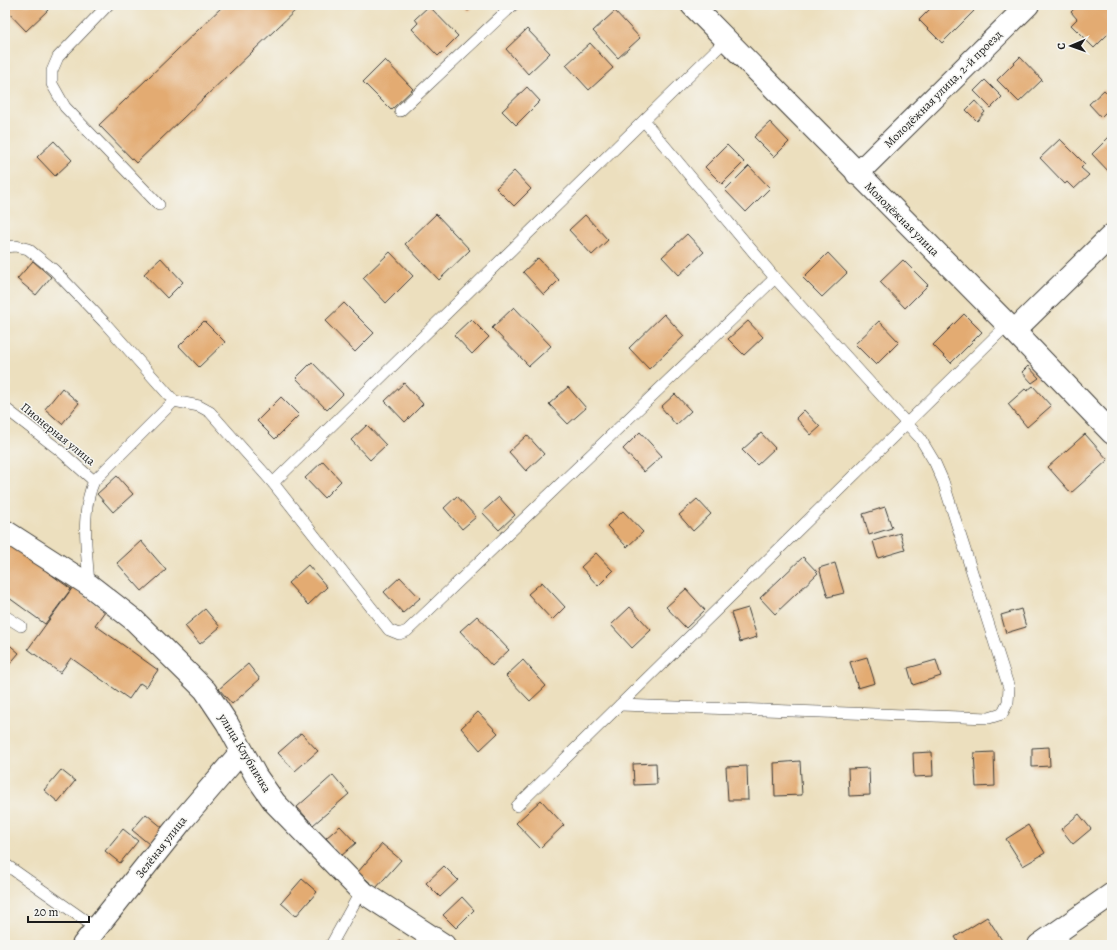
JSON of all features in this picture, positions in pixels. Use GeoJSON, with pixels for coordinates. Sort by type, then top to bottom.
{"type":"FeatureCollection","features":[{"type":"Feature","properties":{"kind":"street","name":"Молодёжная улица"},"geometry":{"type":"LineString","coordinates":[[692,5],[1011,328],[1112,433]]}},
{"type":"Feature","properties":{"kind":"street","name":"Молодёжная улица, 2-й проезд"},"geometry":{"type":"LineString","coordinates":[[858,174],[1028,5]]}},
{"type":"Feature","properties":{"kind":"street"},"geometry":{"type":"LineString","coordinates":[[1011,328],[1112,235]]}},
{"type":"Feature","properties":{"kind":"street","name":"улица Клубничка"},"geometry":{"type":"LineString","coordinates":[[5,531],[89,585],[134,620],[205,690],[227,723],[256,776],[275,803],[361,890],[444,945]]}},
{"type":"Feature","properties":{"kind":"street","name":"Зелёная улица"},"geometry":{"type":"LineString","coordinates":[[83,945],[180,822],[242,751]]}},
{"type":"Feature","properties":{"kind":"street"},"geometry":{"type":"LineString","coordinates":[[1054,941],[1112,894]]}},
{"type":"Feature","properties":{"kind":"lane"},"geometry":{"type":"LineString","coordinates":[[108,5],[58,57],[52,70],[52,84],[65,107],[159,205]]}},
{"type":"Feature","properties":{"kind":"lane"},"geometry":{"type":"LineString","coordinates":[[400,111],[514,5]]}},
{"type":"Feature","properties":{"kind":"lane"},"geometry":{"type":"LineString","coordinates":[[273,483],[726,40]]}},
{"type":"Feature","properties":{"kind":"lane"},"geometry":{"type":"LineString","coordinates":[[620,705],[989,718],[1002,714],[1008,702],[1009,688],[943,481],[935,463],[920,438],[775,278],[644,121]]}},
{"type":"Feature","properties":{"kind":"lane"},"geometry":{"type":"LineString","coordinates":[[5,247],[16,246],[28,249],[54,270],[104,322],[174,401],[199,406],[210,412],[273,483],[389,630],[399,634],[407,631],[775,278]]}},
{"type":"Feature","properties":{"kind":"lane"},"geometry":{"type":"LineString","coordinates":[[517,806],[907,422],[1011,328]]}},
{"type":"Feature","properties":{"kind":"lane"},"geometry":{"type":"LineString","coordinates":[[89,585],[86,512],[88,496],[94,481],[174,401]]}},
{"type":"Feature","properties":{"kind":"lane","name":"Пионерная улица"},"geometry":{"type":"LineString","coordinates":[[5,408],[58,449],[94,481]]}},
{"type":"Feature","properties":{"kind":"lane"},"geometry":{"type":"LineString","coordinates":[[5,616],[20,626]]}},
{"type":"Feature","properties":{"kind":"lane"},"geometry":{"type":"LineString","coordinates":[[5,864],[96,928]]}},
{"type":"Feature","properties":{"kind":"lane"},"geometry":{"type":"LineString","coordinates":[[331,945],[361,890]]}},
{"type":"Feature","properties":{"kind":"building"},"geometry":{"type":"Polygon","coordinates":[[[5,5],[43,5],[48,10],[26,31],[5,9],[5,5]]]}},
{"type":"Feature","properties":{"kind":"building"},"geometry":{"type":"Polygon","coordinates":[[[224,5],[297,5],[299,7],[136,163],[99,125],[224,5]]]}},
{"type":"Feature","properties":{"kind":"building"},"geometry":{"type":"Polygon","coordinates":[[[463,5],[474,5],[468,11],[463,5]]]}},
{"type":"Feature","properties":{"kind":"building"},"geometry":{"type":"Polygon","coordinates":[[[934,5],[969,5],[974,11],[942,43],[919,20],[934,5]]]}},
{"type":"Feature","properties":{"kind":"building"},"geometry":{"type":"Polygon","coordinates":[[[1078,5],[1112,5],[1112,30],[1094,48],[1071,25],[1077,19],[1071,12],[1078,5]]]}},
{"type":"Feature","properties":{"kind":"building"},"geometry":{"type":"Polygon","coordinates":[[[429,6],[458,36],[438,56],[412,29],[418,23],[415,19],[429,6]]]}},
{"type":"Feature","properties":{"kind":"building"},"geometry":{"type":"Polygon","coordinates":[[[615,11],[640,38],[618,58],[593,31],[615,11]]]}},
{"type":"Feature","properties":{"kind":"building"},"geometry":{"type":"Polygon","coordinates":[[[527,29],[550,53],[528,74],[506,49],[527,29]]]}},
{"type":"Feature","properties":{"kind":"building"},"geometry":{"type":"Polygon","coordinates":[[[590,43],[613,68],[589,90],[566,65],[590,43]]]}},
{"type":"Feature","properties":{"kind":"building"},"geometry":{"type":"Polygon","coordinates":[[[1020,57],[1042,80],[1019,102],[997,80],[1020,57]]]}},
{"type":"Feature","properties":{"kind":"building"},"geometry":{"type":"Polygon","coordinates":[[[385,60],[413,89],[391,110],[363,82],[385,60]]]}},
{"type":"Feature","properties":{"kind":"building"},"geometry":{"type":"Polygon","coordinates":[[[985,80],[1002,97],[991,108],[974,91],[985,80]]]}},
{"type":"Feature","properties":{"kind":"building"},"geometry":{"type":"Polygon","coordinates":[[[527,87],[540,101],[516,125],[502,111],[527,87]]]}},
{"type":"Feature","properties":{"kind":"building"},"geometry":{"type":"Polygon","coordinates":[[[1104,90],[1112,98],[1112,106],[1101,117],[1089,104],[1104,90]]]}},
{"type":"Feature","properties":{"kind":"building"},"geometry":{"type":"Polygon","coordinates":[[[975,101],[985,112],[977,121],[966,110],[975,101]]]}},
{"type":"Feature","properties":{"kind":"building"},"geometry":{"type":"Polygon","coordinates":[[[770,122],[789,142],[774,157],[754,137],[770,122]]]}},
{"type":"Feature","properties":{"kind":"building"},"geometry":{"type":"Polygon","coordinates":[[[1112,134],[1112,175],[1092,154],[1112,134]]]}},
{"type":"Feature","properties":{"kind":"building"},"geometry":{"type":"Polygon","coordinates":[[[1060,139],[1085,164],[1081,168],[1089,175],[1074,189],[1067,182],[1065,184],[1040,158],[1060,139]]]}},
{"type":"Feature","properties":{"kind":"building"},"geometry":{"type":"Polygon","coordinates":[[[54,141],[72,160],[55,176],[37,157],[54,141]]]}},
{"type":"Feature","properties":{"kind":"building"},"geometry":{"type":"Polygon","coordinates":[[[727,145],[744,162],[722,184],[705,167],[727,145]]]}},
{"type":"Feature","properties":{"kind":"building"},"geometry":{"type":"Polygon","coordinates":[[[749,166],[770,188],[746,212],[725,190],[749,166]]]}},
{"type":"Feature","properties":{"kind":"building"},"geometry":{"type":"Polygon","coordinates":[[[514,171],[531,189],[514,206],[496,188],[514,171]]]}},
{"type":"Feature","properties":{"kind":"building"},"geometry":{"type":"Polygon","coordinates":[[[436,214],[470,250],[439,280],[405,244],[436,214]]]}},
{"type":"Feature","properties":{"kind":"building"},"geometry":{"type":"Polygon","coordinates":[[[585,215],[608,240],[592,255],[569,230],[585,215]]]}},
{"type":"Feature","properties":{"kind":"building"},"geometry":{"type":"Polygon","coordinates":[[[687,234],[704,252],[679,275],[662,257],[687,234]]]}},
{"type":"Feature","properties":{"kind":"building"},"geometry":{"type":"Polygon","coordinates":[[[390,252],[413,276],[386,303],[363,278],[390,252]]]}},
{"type":"Feature","properties":{"kind":"building"},"geometry":{"type":"Polygon","coordinates":[[[828,253],[847,273],[822,297],[803,278],[828,253]]]}},
{"type":"Feature","properties":{"kind":"building"},"geometry":{"type":"Polygon","coordinates":[[[161,258],[183,282],[167,298],[144,274],[161,258]]]}},
{"type":"Feature","properties":{"kind":"building"},"geometry":{"type":"Polygon","coordinates":[[[538,258],[559,280],[544,295],[523,272],[538,258]]]}},
{"type":"Feature","properties":{"kind":"building"},"geometry":{"type":"Polygon","coordinates":[[[903,260],[928,285],[905,308],[880,282],[903,260]]]}},
{"type":"Feature","properties":{"kind":"building"},"geometry":{"type":"Polygon","coordinates":[[[33,261],[51,277],[36,295],[17,279],[33,261]]]}},
{"type":"Feature","properties":{"kind":"building"},"geometry":{"type":"Polygon","coordinates":[[[344,303],[374,333],[355,352],[325,321],[344,303]]]}},
{"type":"Feature","properties":{"kind":"building"},"geometry":{"type":"Polygon","coordinates":[[[514,307],[551,346],[529,366],[492,328],[514,307]]]}},
{"type":"Feature","properties":{"kind":"building"},"geometry":{"type":"Polygon","coordinates":[[[664,314],[684,336],[649,369],[629,348],[664,314]]]}},
{"type":"Feature","properties":{"kind":"building"},"geometry":{"type":"Polygon","coordinates":[[[964,314],[982,332],[951,363],[933,345],[964,314]]]}},
{"type":"Feature","properties":{"kind":"building"},"geometry":{"type":"Polygon","coordinates":[[[471,319],[489,337],[472,354],[454,335],[471,319]]]}},
{"type":"Feature","properties":{"kind":"building"},"geometry":{"type":"Polygon","coordinates":[[[204,321],[225,342],[199,367],[179,346],[204,321]]]}},
{"type":"Feature","properties":{"kind":"building"},"geometry":{"type":"Polygon","coordinates":[[[748,321],[763,337],[744,355],[728,339],[748,321]]]}},
{"type":"Feature","properties":{"kind":"building"},"geometry":{"type":"Polygon","coordinates":[[[879,321],[899,342],[876,365],[855,344],[879,321]]]}},
{"type":"Feature","properties":{"kind":"building"},"geometry":{"type":"Polygon","coordinates":[[[312,362],[343,394],[327,410],[296,378],[312,362]]]}},
{"type":"Feature","properties":{"kind":"building"},"geometry":{"type":"Polygon","coordinates":[[[1028,366],[1039,378],[1032,383],[1022,372],[1028,366]]]}},
{"type":"Feature","properties":{"kind":"building"},"geometry":{"type":"Polygon","coordinates":[[[404,383],[423,404],[405,422],[385,401],[404,383]]]}},
{"type":"Feature","properties":{"kind":"building"},"geometry":{"type":"Polygon","coordinates":[[[1033,386],[1051,406],[1027,427],[1008,404],[1025,389],[1027,391],[1033,386]]]}},
{"type":"Feature","properties":{"kind":"building"},"geometry":{"type":"Polygon","coordinates":[[[568,387],[586,408],[568,424],[549,404],[568,387]]]}},
{"type":"Feature","properties":{"kind":"building"},"geometry":{"type":"Polygon","coordinates":[[[62,388],[79,403],[62,424],[45,409],[62,388]]]}},
{"type":"Feature","properties":{"kind":"building"},"geometry":{"type":"Polygon","coordinates":[[[675,394],[691,411],[676,425],[661,407],[675,394]]]}},
{"type":"Feature","properties":{"kind":"building"},"geometry":{"type":"Polygon","coordinates":[[[281,397],[299,415],[275,439],[257,421],[281,397]]]}},
{"type":"Feature","properties":{"kind":"building"},"geometry":{"type":"Polygon","coordinates":[[[804,410],[820,427],[811,435],[796,418],[804,410]]]}},
{"type":"Feature","properties":{"kind":"building"},"geometry":{"type":"Polygon","coordinates":[[[367,425],[386,445],[370,460],[351,440],[367,425]]]}},
{"type":"Feature","properties":{"kind":"building"},"geometry":{"type":"Polygon","coordinates":[[[640,432],[662,456],[644,472],[623,449],[640,432]]]}},
{"type":"Feature","properties":{"kind":"building"},"geometry":{"type":"Polygon","coordinates":[[[761,433],[775,448],[757,465],[742,450],[761,433]]]}},
{"type":"Feature","properties":{"kind":"building"},"geometry":{"type":"Polygon","coordinates":[[[1085,434],[1108,460],[1071,493],[1048,467],[1085,434]]]}},
{"type":"Feature","properties":{"kind":"building"},"geometry":{"type":"Polygon","coordinates":[[[527,435],[544,454],[526,471],[509,452],[527,435]]]}},
{"type":"Feature","properties":{"kind":"building"},"geometry":{"type":"Polygon","coordinates":[[[323,461],[341,481],[324,498],[305,478],[323,461]]]}},
{"type":"Feature","properties":{"kind":"building"},"geometry":{"type":"Polygon","coordinates":[[[117,476],[133,494],[113,512],[97,494],[117,476]]]}},
{"type":"Feature","properties":{"kind":"building"},"geometry":{"type":"Polygon","coordinates":[[[457,496],[476,517],[462,529],[444,508],[457,496]]]}},
{"type":"Feature","properties":{"kind":"building"},"geometry":{"type":"Polygon","coordinates":[[[499,497],[515,515],[499,530],[482,512],[499,497]]]}},
{"type":"Feature","properties":{"kind":"building"},"geometry":{"type":"Polygon","coordinates":[[[697,499],[711,514],[693,531],[679,515],[697,499]]]}},
{"type":"Feature","properties":{"kind":"building"},"geometry":{"type":"Polygon","coordinates":[[[885,507],[892,528],[869,535],[863,514],[885,507]]]}},
{"type":"Feature","properties":{"kind":"building"},"geometry":{"type":"Polygon","coordinates":[[[623,511],[643,532],[627,547],[607,526],[623,511]]]}},
{"type":"Feature","properties":{"kind":"building"},"geometry":{"type":"Polygon","coordinates":[[[900,533],[905,550],[878,558],[873,541],[900,533]]]}},
{"type":"Feature","properties":{"kind":"building"},"geometry":{"type":"Polygon","coordinates":[[[5,541],[71,589],[45,624],[5,595],[5,541]]]}},
{"type":"Feature","properties":{"kind":"building"},"geometry":{"type":"Polygon","coordinates":[[[141,541],[166,570],[142,591],[117,563],[141,541]]]}},
{"type":"Feature","properties":{"kind":"building"},"geometry":{"type":"Polygon","coordinates":[[[596,553],[613,571],[598,586],[581,567],[596,553]]]}},
{"type":"Feature","properties":{"kind":"building"},"geometry":{"type":"Polygon","coordinates":[[[803,557],[818,573],[775,614],[760,598],[803,557]]]}},
{"type":"Feature","properties":{"kind":"building"},"geometry":{"type":"Polygon","coordinates":[[[835,563],[844,593],[828,597],[819,568],[835,563]]]}},
{"type":"Feature","properties":{"kind":"building"},"geometry":{"type":"Polygon","coordinates":[[[308,565],[327,587],[308,605],[288,583],[308,565]]]}},
{"type":"Feature","properties":{"kind":"building"},"geometry":{"type":"Polygon","coordinates":[[[400,577],[420,598],[403,613],[384,592],[400,577]]]}},
{"type":"Feature","properties":{"kind":"building"},"geometry":{"type":"Polygon","coordinates":[[[542,582],[565,607],[552,620],[528,594],[542,582]]]}},
{"type":"Feature","properties":{"kind":"building"},"geometry":{"type":"Polygon","coordinates":[[[73,587],[105,611],[95,625],[158,670],[146,687],[140,683],[129,699],[71,658],[60,673],[28,649],[73,587]]]}},
{"type":"Feature","properties":{"kind":"building"},"geometry":{"type":"Polygon","coordinates":[[[686,589],[705,610],[686,628],[666,607],[686,589]]]}},
{"type":"Feature","properties":{"kind":"building"},"geometry":{"type":"Polygon","coordinates":[[[630,607],[651,630],[632,648],[611,625],[630,607]]]}},
{"type":"Feature","properties":{"kind":"building"},"geometry":{"type":"Polygon","coordinates":[[[748,608],[757,637],[740,642],[731,613],[748,608]]]}},
{"type":"Feature","properties":{"kind":"building"},"geometry":{"type":"Polygon","coordinates":[[[205,609],[220,627],[200,644],[185,626],[205,609]]]}},
{"type":"Feature","properties":{"kind":"building"},"geometry":{"type":"Polygon","coordinates":[[[1021,609],[1026,627],[1006,633],[1001,615],[1021,609]]]}},
{"type":"Feature","properties":{"kind":"building"},"geometry":{"type":"Polygon","coordinates":[[[477,616],[509,650],[492,666],[460,631],[477,616]]]}},
{"type":"Feature","properties":{"kind":"building"},"geometry":{"type":"Polygon","coordinates":[[[5,641],[19,653],[8,666],[5,663],[5,641]]]}},
{"type":"Feature","properties":{"kind":"building"},"geometry":{"type":"Polygon","coordinates":[[[867,657],[875,683],[858,688],[850,662],[867,657]]]}},
{"type":"Feature","properties":{"kind":"building"},"geometry":{"type":"Polygon","coordinates":[[[523,660],[546,686],[530,701],[506,676],[523,660]]]}},
{"type":"Feature","properties":{"kind":"building"},"geometry":{"type":"Polygon","coordinates":[[[936,660],[941,676],[913,685],[908,668],[936,660]]]}},
{"type":"Feature","properties":{"kind":"building"},"geometry":{"type":"Polygon","coordinates":[[[248,664],[260,679],[232,704],[219,689],[248,664]]]}},
{"type":"Feature","properties":{"kind":"building"},"geometry":{"type":"Polygon","coordinates":[[[478,712],[498,733],[480,750],[461,728],[478,712]]]}},
{"type":"Feature","properties":{"kind":"building"},"geometry":{"type":"Polygon","coordinates":[[[301,733],[318,751],[295,771],[278,753],[301,733]]]}},
{"type":"Feature","properties":{"kind":"building"},"geometry":{"type":"Polygon","coordinates":[[[1049,747],[1050,766],[1032,767],[1032,748],[1049,747]]]}},
{"type":"Feature","properties":{"kind":"building"},"geometry":{"type":"Polygon","coordinates":[[[932,752],[933,776],[914,777],[913,753],[932,752]]]}},
{"type":"Feature","properties":{"kind":"building"},"geometry":{"type":"Polygon","coordinates":[[[994,752],[995,786],[976,787],[974,753],[994,752]]]}},
{"type":"Feature","properties":{"kind":"building"},"geometry":{"type":"Polygon","coordinates":[[[800,761],[802,795],[775,796],[774,763],[800,761]]]}},
{"type":"Feature","properties":{"kind":"building"},"geometry":{"type":"Polygon","coordinates":[[[656,763],[657,784],[634,785],[633,764],[656,763]]]}},
{"type":"Feature","properties":{"kind":"building"},"geometry":{"type":"Polygon","coordinates":[[[747,766],[748,800],[728,800],[726,767],[747,766]]]}},
{"type":"Feature","properties":{"kind":"building"},"geometry":{"type":"Polygon","coordinates":[[[869,768],[870,795],[849,796],[848,769],[869,768]]]}},
{"type":"Feature","properties":{"kind":"building"},"geometry":{"type":"Polygon","coordinates":[[[61,770],[75,781],[58,802],[44,790],[61,770]]]}},
{"type":"Feature","properties":{"kind":"building"},"geometry":{"type":"Polygon","coordinates":[[[333,775],[349,794],[313,825],[297,807],[333,775]]]}},
{"type":"Feature","properties":{"kind":"building"},"geometry":{"type":"Polygon","coordinates":[[[541,800],[564,825],[540,848],[516,823],[541,800]]]}},
{"type":"Feature","properties":{"kind":"building"},"geometry":{"type":"Polygon","coordinates":[[[146,814],[163,828],[149,844],[132,830],[146,814]]]}},
{"type":"Feature","properties":{"kind":"building"},"geometry":{"type":"Polygon","coordinates":[[[1079,814],[1091,829],[1073,844],[1061,829],[1079,814]]]}},
{"type":"Feature","properties":{"kind":"building"},"geometry":{"type":"Polygon","coordinates":[[[1028,825],[1045,853],[1023,866],[1006,839],[1028,825]]]}},
{"type":"Feature","properties":{"kind":"building"},"geometry":{"type":"Polygon","coordinates":[[[340,826],[356,843],[341,856],[326,838],[340,826]]]}},
{"type":"Feature","properties":{"kind":"building"},"geometry":{"type":"Polygon","coordinates":[[[123,829],[138,841],[120,863],[105,851],[123,829]]]}},
{"type":"Feature","properties":{"kind":"building"},"geometry":{"type":"Polygon","coordinates":[[[382,844],[401,860],[376,888],[358,872],[382,844]]]}},
{"type":"Feature","properties":{"kind":"building"},"geometry":{"type":"Polygon","coordinates":[[[444,866],[458,880],[440,897],[426,883],[444,866]]]}},
{"type":"Feature","properties":{"kind":"building"},"geometry":{"type":"Polygon","coordinates":[[[302,879],[317,892],[296,916],[281,903],[302,879]]]}},
{"type":"Feature","properties":{"kind":"building"},"geometry":{"type":"Polygon","coordinates":[[[462,897],[474,910],[456,928],[443,915],[462,897]]]}},
{"type":"Feature","properties":{"kind":"building"},"geometry":{"type":"Polygon","coordinates":[[[987,917],[1005,945],[960,945],[955,937],[987,917]]]}},
{"type":"Feature","properties":{"kind":"building"},"geometry":{"type":"Polygon","coordinates":[[[399,940],[408,945],[396,945],[399,940]]]}}]}
